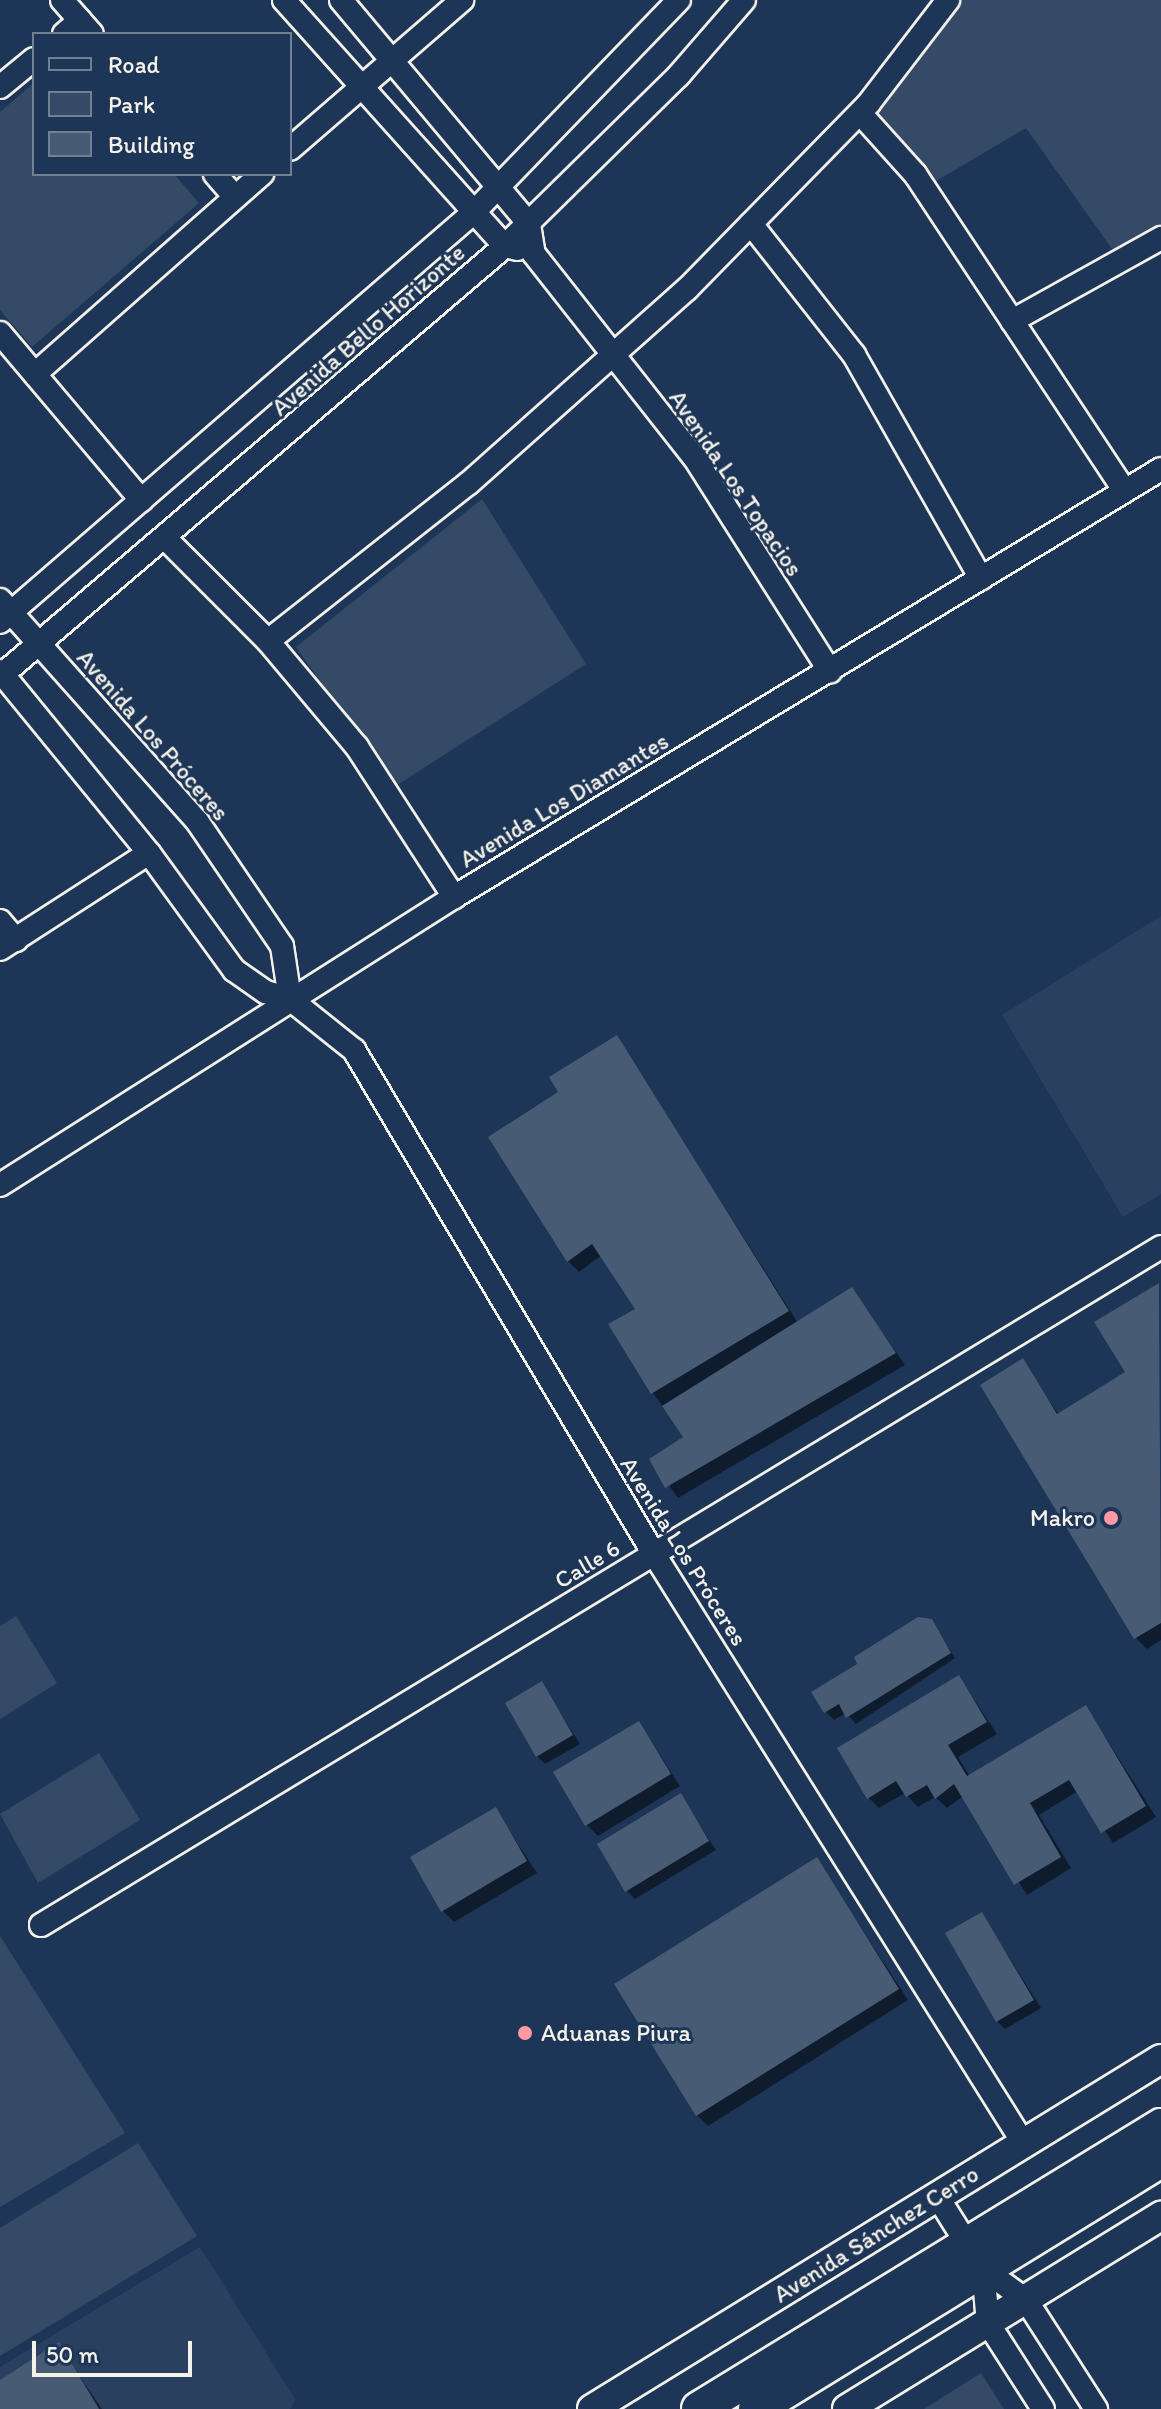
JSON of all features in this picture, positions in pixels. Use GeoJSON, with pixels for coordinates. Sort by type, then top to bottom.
{"type":"FeatureCollection","features":[{"type":"Feature","properties":{"kind":"highway"},"geometry":{"type":"LineString","coordinates":[[1100,2163],[1161,2105]]}},
{"type":"Feature","properties":{"kind":"highway"},"geometry":{"type":"LineString","coordinates":[[756,2409],[814,2373],[1100,2163],[1161,2126]]}},
{"type":"Feature","properties":{"kind":"highway"},"geometry":{"type":"LineString","coordinates":[[699,2409],[976,2257],[1158,2163]]}},
{"type":"Feature","properties":{"kind":"highway"},"geometry":{"type":"LineString","coordinates":[[781,2409],[814,2373]]}},
{"type":"Feature","properties":{"kind":"main road","name":"Avenida Sánchez Cerro"},"geometry":{"type":"LineString","coordinates":[[592,2409],[1161,2059]]}},
{"type":"Feature","properties":{"kind":"main road"},"geometry":{"type":"LineString","coordinates":[[847,2409],[1161,2216]]}},
{"type":"Feature","properties":{"kind":"street"},"geometry":{"type":"LineString","coordinates":[[62,0],[79,29]]}},
{"type":"Feature","properties":{"kind":"street"},"geometry":{"type":"LineString","coordinates":[[284,0],[505,246],[534,254]]}},
{"type":"Feature","properties":{"kind":"street"},"geometry":{"type":"LineString","coordinates":[[341,0],[529,224]]}},
{"type":"Feature","properties":{"kind":"street"},"geometry":{"type":"LineString","coordinates":[[292,147],[395,62],[462,0]]}},
{"type":"Feature","properties":{"kind":"street","name":"Avenida Bello Horizonte"},"geometry":{"type":"LineString","coordinates":[[4,612],[141,500],[474,212],[679,0]]}},
{"type":"Feature","properties":{"kind":"street","name":"Avenida Bello Horizonte"},"geometry":{"type":"LineString","coordinates":[[1,672],[39,645],[166,539],[505,246],[679,75],[744,0]]}},
{"type":"Feature","properties":{"kind":"street"},"geometry":{"type":"LineString","coordinates":[[268,641],[469,483],[614,357],[860,113],[948,0]]}},
{"type":"Feature","properties":{"kind":"street"},"geometry":{"type":"LineString","coordinates":[[0,87],[32,61]]}},
{"type":"Feature","properties":{"kind":"street"},"geometry":{"type":"LineString","coordinates":[[860,113],[915,174],[1125,491]]}},
{"type":"Feature","properties":{"kind":"street"},"geometry":{"type":"LineString","coordinates":[[217,176],[235,197]]}},
{"type":"Feature","properties":{"kind":"street"},"geometry":{"type":"LineString","coordinates":[[35,374],[260,176]]}},
{"type":"Feature","properties":{"kind":"street","name":"Avenida Los Topacios"},"geometry":{"type":"LineString","coordinates":[[529,224],[534,254],[694,457],[830,671]]}},
{"type":"Feature","properties":{"kind":"street"},"geometry":{"type":"LineString","coordinates":[[751,224],[854,355],[981,579]]}},
{"type":"Feature","properties":{"kind":"street"},"geometry":{"type":"LineString","coordinates":[[1012,321],[1161,238]]}},
{"type":"Feature","properties":{"kind":"street"},"geometry":{"type":"LineString","coordinates":[[0,333],[141,500]]}},
{"type":"Feature","properties":{"kind":"street","name":"Avenida Los Diamantes"},"geometry":{"type":"LineString","coordinates":[[0,1185],[454,897],[1161,469]]}},
{"type":"Feature","properties":{"kind":"street"},"geometry":{"type":"LineString","coordinates":[[166,539],[268,641],[357,747],[454,897]]}},
{"type":"Feature","properties":{"kind":"street","name":"Avenida Los Próceres"},"geometry":{"type":"LineString","coordinates":[[4,612],[39,645],[197,821],[282,946],[290,999]]}},
{"type":"Feature","properties":{"kind":"street","name":"Avenida Los Próceres"},"geometry":{"type":"LineString","coordinates":[[1,672],[149,853],[234,970],[266,992],[290,999],[354,1050],[654,1554],[1024,2144]]}},
{"type":"Feature","properties":{"kind":"street"},"geometry":{"type":"LineString","coordinates":[[0,921],[8,944],[149,853]]}},
{"type":"Feature","properties":{"kind":"street","name":"Calle 6"},"geometry":{"type":"LineString","coordinates":[[41,1925],[1161,1247]]}},
{"type":"Feature","properties":{"kind":"street"},"geometry":{"type":"LineString","coordinates":[[937,2196],[976,2257],[1026,2300],[1090,2407]]}},
{"type":"Feature","properties":{"kind":"street"},"geometry":{"type":"LineString","coordinates":[[976,2257],[988,2323],[1043,2409]]}},
{"type":"Feature","properties":{"kind":"shaded area"},"geometry":{"type":"Polygon","coordinates":[[[1161,916],[1161,1194],[1123,1217],[1002,1015],[1161,916]]]}},
{"type":"Feature","properties":{"kind":"shaded area"},"geometry":{"type":"Polygon","coordinates":[[[200,2247],[295,2399],[290,2409],[0,2409],[0,2367],[200,2247]]]}},
{"type":"Feature","properties":{"kind":"green space"},"geometry":{"type":"Polygon","coordinates":[[[962,0],[1161,0],[1161,225],[1115,253],[1026,128],[931,184],[874,111],[962,0]]]}},
{"type":"Feature","properties":{"kind":"green space"},"geometry":{"type":"Polygon","coordinates":[[[32,85],[32,176],[176,176],[199,203],[32,347],[0,310],[0,112],[32,85]]]}},
{"type":"Feature","properties":{"kind":"green space"},"geometry":{"type":"Polygon","coordinates":[[[482,499],[586,664],[394,787],[296,647],[482,499]]]}},
{"type":"Feature","properties":{"kind":"green space"},"geometry":{"type":"Polygon","coordinates":[[[16,1616],[57,1683],[0,1719],[0,1626],[16,1616]]]}},
{"type":"Feature","properties":{"kind":"green space"},"geometry":{"type":"Polygon","coordinates":[[[99,1753],[140,1820],[38,1883],[0,1814],[99,1753]]]}},
{"type":"Feature","properties":{"kind":"green space"},"geometry":{"type":"Polygon","coordinates":[[[0,1936],[125,2133],[0,2207],[0,1936]]]}},
{"type":"Feature","properties":{"kind":"green space"},"geometry":{"type":"Polygon","coordinates":[[[138,2143],[197,2236],[0,2356],[0,2228],[138,2143]]]}},
{"type":"Feature","properties":{"kind":"green space"},"geometry":{"type":"Polygon","coordinates":[[[981,2373],[1004,2409],[924,2409],[981,2373]]]}},
{"type":"Feature","properties":{"kind":"building"},"geometry":{"type":"Polygon","coordinates":[[[617,1035],[789,1311],[651,1394],[608,1324],[635,1309],[592,1244],[567,1262],[488,1137],[558,1092],[549,1077],[617,1035]]]}},
{"type":"Feature","properties":{"kind":"building","name":"Makro"},"geometry":{"type":"Polygon","coordinates":[[[1159,1283],[1161,1623],[1134,1639],[980,1385],[1023,1358],[1057,1414],[1125,1372],[1094,1322],[1159,1283]]]}},
{"type":"Feature","properties":{"kind":"building"},"geometry":{"type":"Polygon","coordinates":[[[852,1287],[896,1353],[665,1488],[649,1459],[683,1437],[662,1406],[852,1287]]]}},
{"type":"Feature","properties":{"kind":"building"},"geometry":{"type":"Polygon","coordinates":[[[918,1617],[932,1619],[951,1653],[846,1718],[839,1704],[824,1713],[811,1692],[857,1664],[854,1657],[918,1617]]]}},
{"type":"Feature","properties":{"kind":"building"},"geometry":{"type":"Polygon","coordinates":[[[959,1675],[987,1722],[948,1745],[967,1776],[1086,1705],[1146,1806],[1101,1833],[1069,1780],[1030,1803],[1061,1857],[1014,1885],[954,1784],[935,1799],[927,1785],[906,1797],[896,1781],[867,1799],[837,1748],[959,1675]]]}},
{"type":"Feature","properties":{"kind":"building"},"geometry":{"type":"Polygon","coordinates":[[[542,1681],[573,1735],[536,1757],[505,1703],[542,1681]]]}},
{"type":"Feature","properties":{"kind":"building"},"geometry":{"type":"Polygon","coordinates":[[[639,1721],[671,1774],[585,1826],[553,1772],[639,1721]]]}},
{"type":"Feature","properties":{"kind":"building"},"geometry":{"type":"Polygon","coordinates":[[[681,1793],[709,1841],[625,1892],[597,1844],[681,1793]]]}},
{"type":"Feature","properties":{"kind":"building"},"geometry":{"type":"Polygon","coordinates":[[[496,1807],[527,1861],[441,1912],[410,1857],[496,1807]]]}},
{"type":"Feature","properties":{"kind":"building"},"geometry":{"type":"Polygon","coordinates":[[[817,1857],[899,1989],[696,2116],[614,1984],[817,1857]]]}},
{"type":"Feature","properties":{"kind":"building"},"geometry":{"type":"Polygon","coordinates":[[[982,1912],[1034,2000],[996,2022],[945,1933],[982,1912]]]}},
{"type":"Feature","properties":{"kind":"building"},"geometry":{"type":"Polygon","coordinates":[[[59,2342],[99,2409],[0,2409],[0,2380],[59,2342]]]}},
{"type":"Feature","properties":{"kind":"place","name":"Makro"},"geometry":{"type":"Point","coordinates":[1111,1518]}},
{"type":"Feature","properties":{"kind":"place","name":"Aduanas Piura"},"geometry":{"type":"Point","coordinates":[525,2033]}}]}
